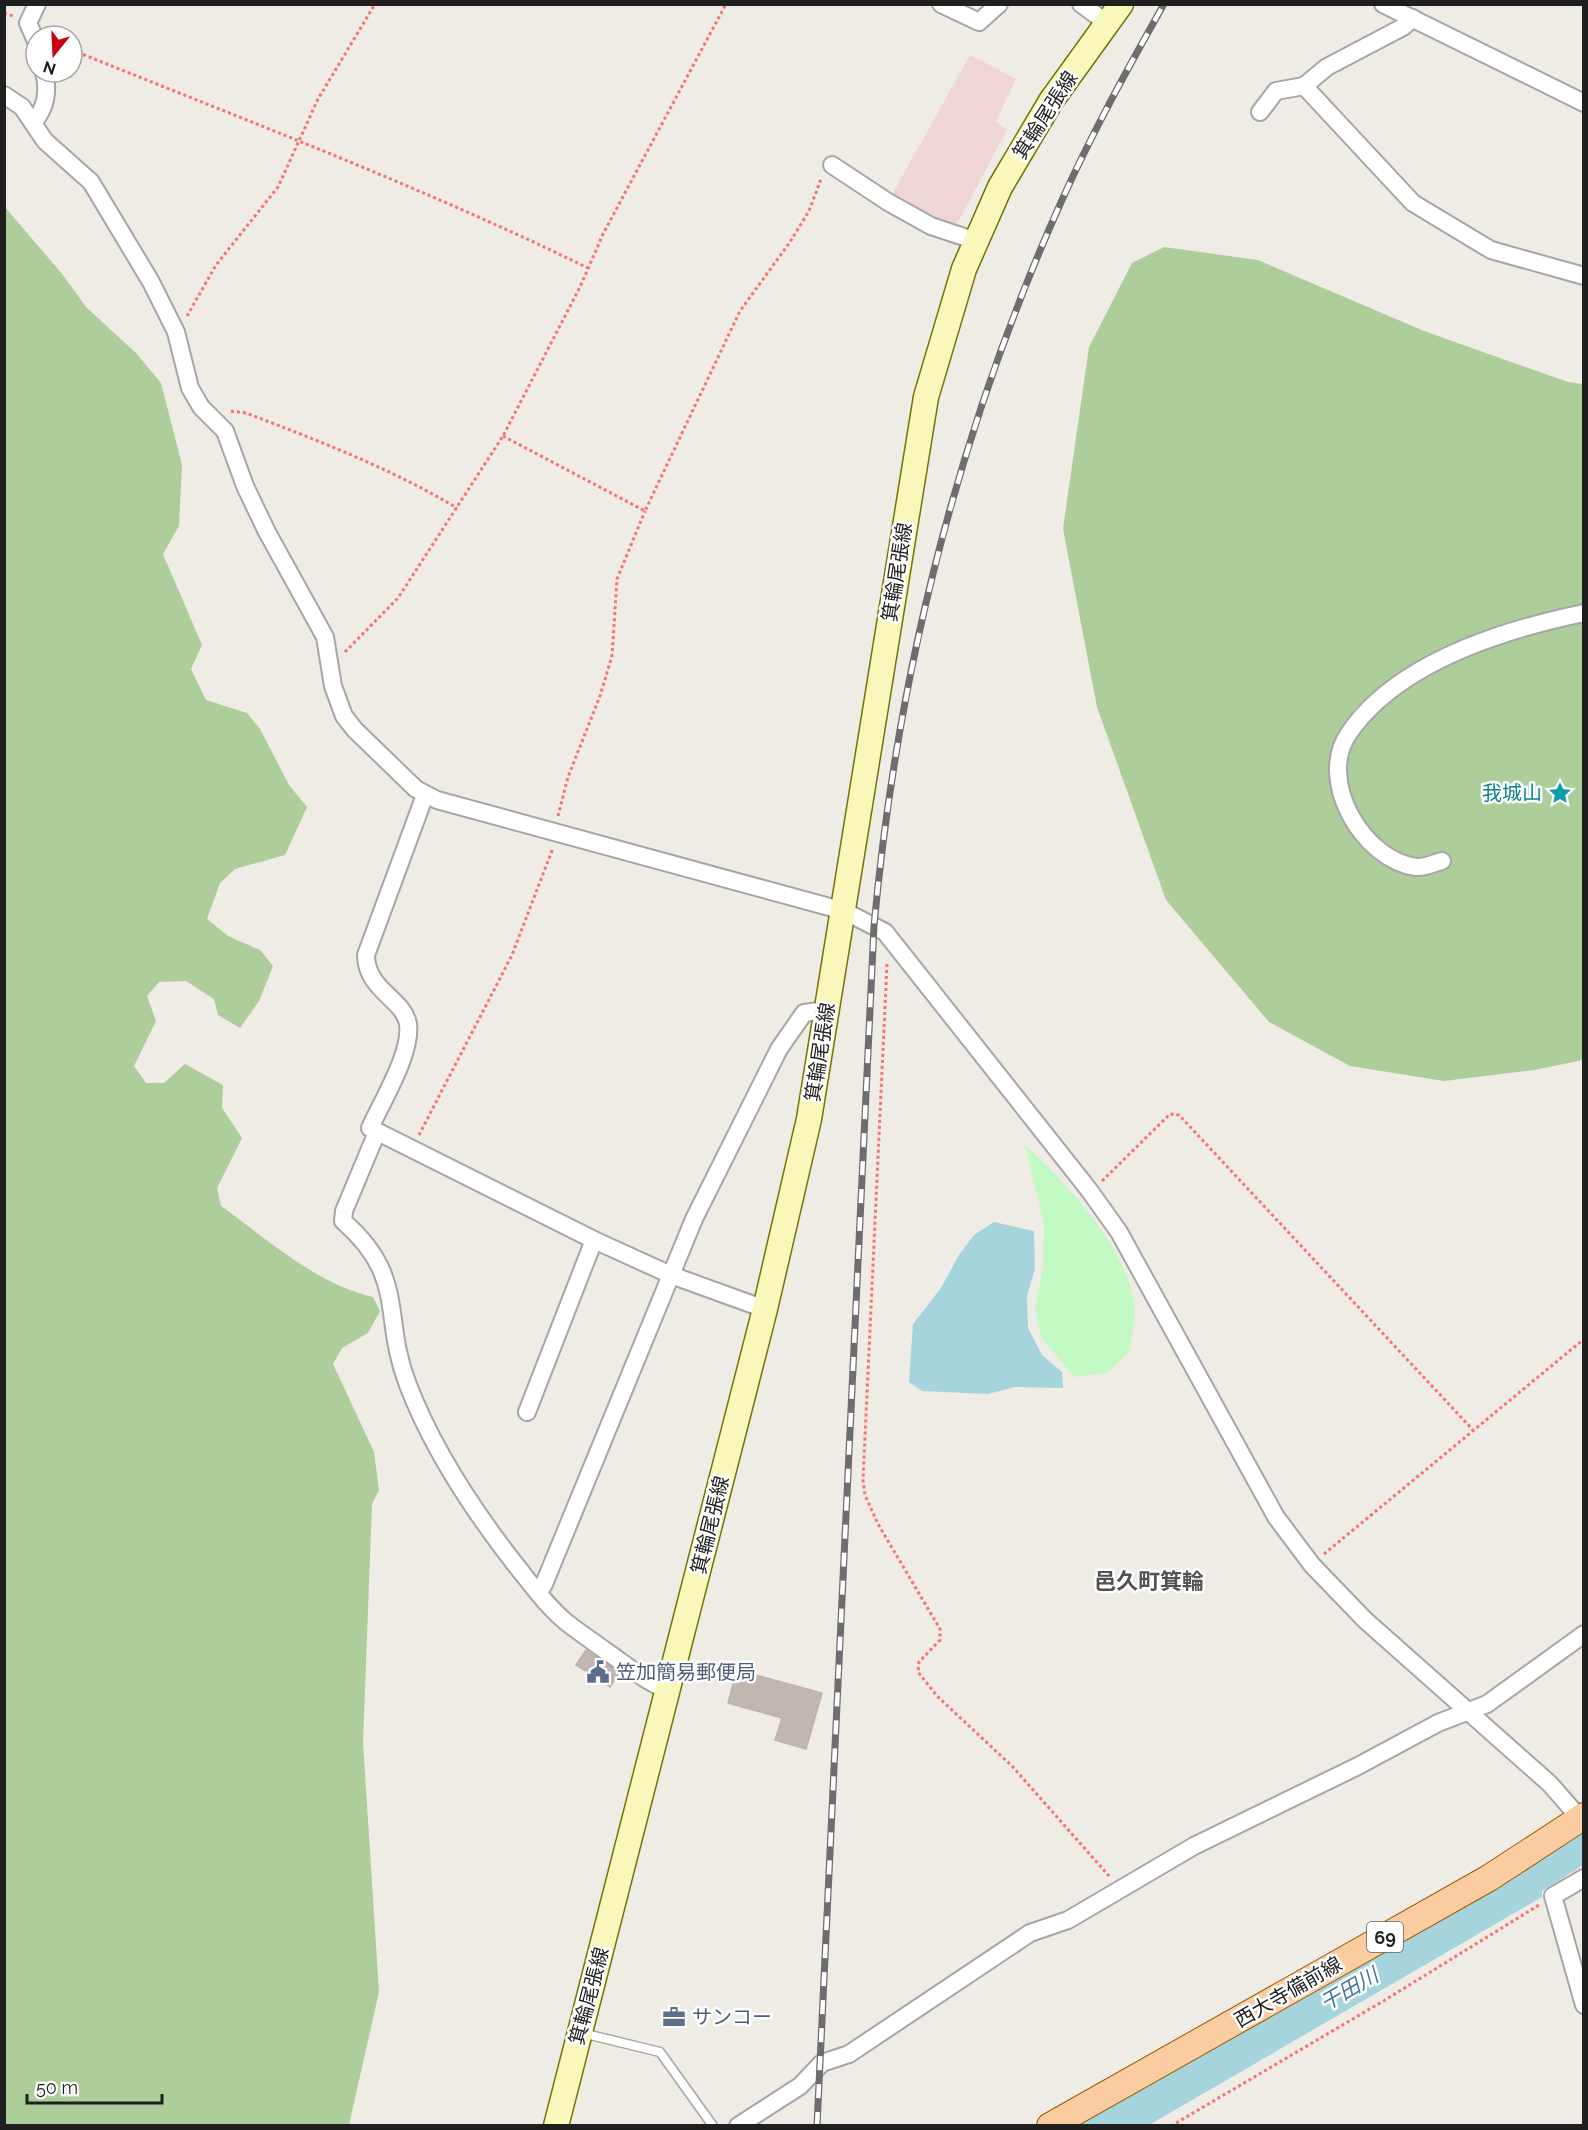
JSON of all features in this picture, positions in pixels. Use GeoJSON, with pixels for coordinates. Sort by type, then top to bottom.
{"type":"FeatureCollection","features":[{"type":"Feature","properties":{"kind":"main road","name":"箕輪尾張線"},"geometry":{"type":"LineString","coordinates":[[556,2126],[765,1310],[809,1119],[926,397],[964,269],[1000,187],[1051,101],[1114,14]]}},
{"type":"Feature","properties":{"kind":"main road","name":"西大寺備前線"},"geometry":{"type":"LineString","coordinates":[[1050,2126],[1489,1878],[1583,1819]]}},
{"type":"Feature","properties":{"kind":"street"},"geometry":{"type":"LineString","coordinates":[[28,24],[37,4]]}},
{"type":"Feature","properties":{"kind":"street"},"geometry":{"type":"LineString","coordinates":[[941,4],[979,22],[999,4]]}},
{"type":"Feature","properties":{"kind":"street"},"geometry":{"type":"LineString","coordinates":[[1081,4],[1114,14]]}},
{"type":"Feature","properties":{"kind":"street"},"geometry":{"type":"LineString","coordinates":[[1383,4],[1584,103]]}},
{"type":"Feature","properties":{"kind":"street"},"geometry":{"type":"LineString","coordinates":[[1260,112],[1276,91],[1304,86],[1327,67],[1403,27],[1413,18]]}},
{"type":"Feature","properties":{"kind":"street"},"geometry":{"type":"LineString","coordinates":[[33,123],[43,112],[47,93],[46,84]]}},
{"type":"Feature","properties":{"kind":"street"},"geometry":{"type":"LineString","coordinates":[[1304,86],[1413,203],[1491,250],[1584,276]]}},
{"type":"Feature","properties":{"kind":"street"},"geometry":{"type":"LineString","coordinates":[[4,95],[22,106],[45,141],[91,182],[151,282],[176,332],[190,388],[201,407],[225,431],[245,486],[267,532],[325,637],[333,686],[344,716],[355,730],[424,795],[844,911],[885,932],[1089,1190],[1119,1232],[1155,1294],[1275,1517],[1312,1564],[1365,1620],[1471,1711],[1550,1784],[1583,1819]]}},
{"type":"Feature","properties":{"kind":"street"},"geometry":{"type":"LineString","coordinates":[[832,165],[888,202],[931,226],[976,241]]}},
{"type":"Feature","properties":{"kind":"street"},"geometry":{"type":"LineString","coordinates":[[1442,861],[1418,868],[1392,861],[1359,829],[1342,804],[1336,763],[1347,736],[1362,716],[1402,681],[1475,644],[1537,623],[1584,613]]}},
{"type":"Feature","properties":{"kind":"street"},"geometry":{"type":"LineString","coordinates":[[424,795],[366,955],[366,966],[373,980],[407,1021],[408,1038],[398,1069],[370,1128],[594,1240],[671,1275],[765,1310]]}},
{"type":"Feature","properties":{"kind":"street"},"geometry":{"type":"LineString","coordinates":[[538,1593],[694,1220],[779,1049],[804,1013],[819,1011],[827,1014]]}},
{"type":"Feature","properties":{"kind":"street"},"geometry":{"type":"LineString","coordinates":[[377,1132],[344,1211],[343,1221],[362,1238],[381,1264],[390,1289],[398,1353],[408,1386],[453,1478],[475,1514],[538,1593],[565,1621],[643,1678],[668,1690]]}},
{"type":"Feature","properties":{"kind":"street"},"geometry":{"type":"LineString","coordinates":[[527,1412],[594,1240]]}},
{"type":"Feature","properties":{"kind":"street"},"geometry":{"type":"LineString","coordinates":[[738,2126],[800,2086],[822,2063],[849,2054],[1030,1934],[1068,1920],[1194,1846],[1358,1766],[1438,1723],[1487,1704],[1584,1634]]}},
{"type":"Feature","properties":{"kind":"street"},"geometry":{"type":"LineString","coordinates":[[1584,1878],[1553,1896],[1584,2006]]}},
{"type":"Feature","properties":{"kind":"lane"},"geometry":{"type":"LineString","coordinates":[[579,2033],[660,2052],[713,2126]]}},
{"type":"Feature","properties":{"kind":"path"},"geometry":{"type":"LineString","coordinates":[[176,332],[183,325],[216,265],[278,187],[318,99],[375,4]]}},
{"type":"Feature","properties":{"kind":"path"},"geometry":{"type":"LineString","coordinates":[[330,659],[347,651],[398,598],[503,436],[603,234],[726,4]]}},
{"type":"Feature","properties":{"kind":"path"},"geometry":{"type":"LineString","coordinates":[[84,55],[535,242],[588,268]]}},
{"type":"Feature","properties":{"kind":"path"},"geometry":{"type":"LineString","coordinates":[[412,1148],[512,956],[556,840],[554,832],[568,777],[600,696],[612,656],[617,579],[645,511],[740,311],[790,243],[809,211],[826,167],[832,165]]}},
{"type":"Feature","properties":{"kind":"path"},"geometry":{"type":"LineString","coordinates":[[216,420],[231,411],[246,413],[346,451],[417,485],[457,508]]}},
{"type":"Feature","properties":{"kind":"path"},"geometry":{"type":"LineString","coordinates":[[503,436],[645,511]]}},
{"type":"Feature","properties":{"kind":"path"},"geometry":{"type":"LineString","coordinates":[[894,943],[888,950],[880,1076],[869,1319],[865,1495],[878,1524],[940,1629],[940,1640],[919,1662],[918,1672],[937,1696],[1013,1767],[1120,1888]]}},
{"type":"Feature","properties":{"kind":"path"},"geometry":{"type":"LineString","coordinates":[[1089,1190],[1109,1177],[1170,1114],[1179,1115],[1473,1430]]}},
{"type":"Feature","properties":{"kind":"path"},"geometry":{"type":"LineString","coordinates":[[1312,1564],[1584,1338]]}},
{"type":"Feature","properties":{"kind":"path"},"geometry":{"type":"LineString","coordinates":[[1171,2126],[1385,2000],[1553,1896]]}},
{"type":"Feature","properties":{"kind":"shaded area"},"geometry":{"type":"Polygon","coordinates":[[[970,55],[1016,79],[996,121],[1007,130],[957,224],[943,222],[893,193],[970,55]]]}},
{"type":"Feature","properties":{"kind":"green space"},"geometry":{"type":"Polygon","coordinates":[[[4,206],[63,275],[86,307],[136,353],[161,383],[182,465],[179,526],[163,554],[202,645],[191,669],[206,700],[247,713],[260,729],[289,785],[307,807],[285,855],[235,869],[220,883],[207,919],[228,936],[260,950],[273,966],[259,1001],[240,1028],[218,1015],[214,999],[186,981],[159,982],[147,996],[156,1021],[134,1066],[146,1083],[164,1083],[185,1064],[223,1085],[222,1108],[242,1138],[217,1188],[221,1206],[312,1271],[352,1291],[373,1297],[380,1311],[368,1333],[342,1348],[333,1364],[374,1452],[379,1490],[372,1504],[363,1742],[379,1992],[349,2125],[5,2125],[4,206]]]}},
{"type":"Feature","properties":{"kind":"green space"},"geometry":{"type":"Polygon","coordinates":[[[1164,247],[1258,260],[1424,331],[1568,382],[1583,384],[1583,1060],[1534,1070],[1444,1081],[1350,1066],[1269,1022],[1166,900],[1097,707],[1063,529],[1089,347],[1132,263],[1164,247]]]}},
{"type":"Feature","properties":{"kind":"green space"},"geometry":{"type":"Polygon","coordinates":[[[1025,1145],[1058,1177],[1092,1218],[1120,1261],[1129,1284],[1134,1305],[1130,1351],[1107,1373],[1074,1377],[1041,1337],[1035,1308],[1043,1267],[1044,1223],[1025,1145]]]}},
{"type":"Feature","properties":{"kind":"water"},"geometry":{"type":"Polygon","coordinates":[[[994,1222],[1034,1231],[1035,1269],[1027,1296],[1028,1328],[1042,1355],[1062,1372],[1063,1388],[1014,1387],[988,1394],[922,1391],[909,1382],[913,1324],[941,1288],[959,1255],[974,1235],[994,1222]]]}},
{"type":"Feature","properties":{"kind":"water","name":"干田川"},"geometry":{"type":"Polygon","coordinates":[[[1583,1829],[1583,1865],[1542,1891],[1542,1897],[1149,2125],[1071,2126],[1583,1829]]]}},
{"type":"Feature","properties":{"kind":"building"},"geometry":{"type":"Polygon","coordinates":[[[586,1650],[619,1673],[610,1687],[576,1665],[586,1650]]]}},
{"type":"Feature","properties":{"kind":"building"},"geometry":{"type":"Polygon","coordinates":[[[737,1670],[822,1693],[806,1749],[775,1740],[782,1718],[728,1703],[737,1670]]]}},
{"type":"Feature","properties":{"kind":"railway"},"geometry":{"type":"LineString","coordinates":[[817,2126],[874,926],[884,832],[899,739],[916,646],[938,555],[963,464],[992,375],[1025,287],[1062,200],[1111,101],[1164,4]]}},
{"type":"Feature","properties":{"kind":"place","name":"我城山"},"geometry":{"type":"Point","coordinates":[1560,793]}},
{"type":"Feature","properties":{"kind":"place","name":"笠加簡易郵便局"},"geometry":{"type":"Point","coordinates":[598,1672]}},
{"type":"Feature","properties":{"kind":"place","name":"サンコー"},"geometry":{"type":"Point","coordinates":[674,2017]}},
{"type":"Feature","properties":{"kind":"district","name":"邑久町箕輪"},"geometry":{"type":"Point","coordinates":[1149,1581]}}]}
